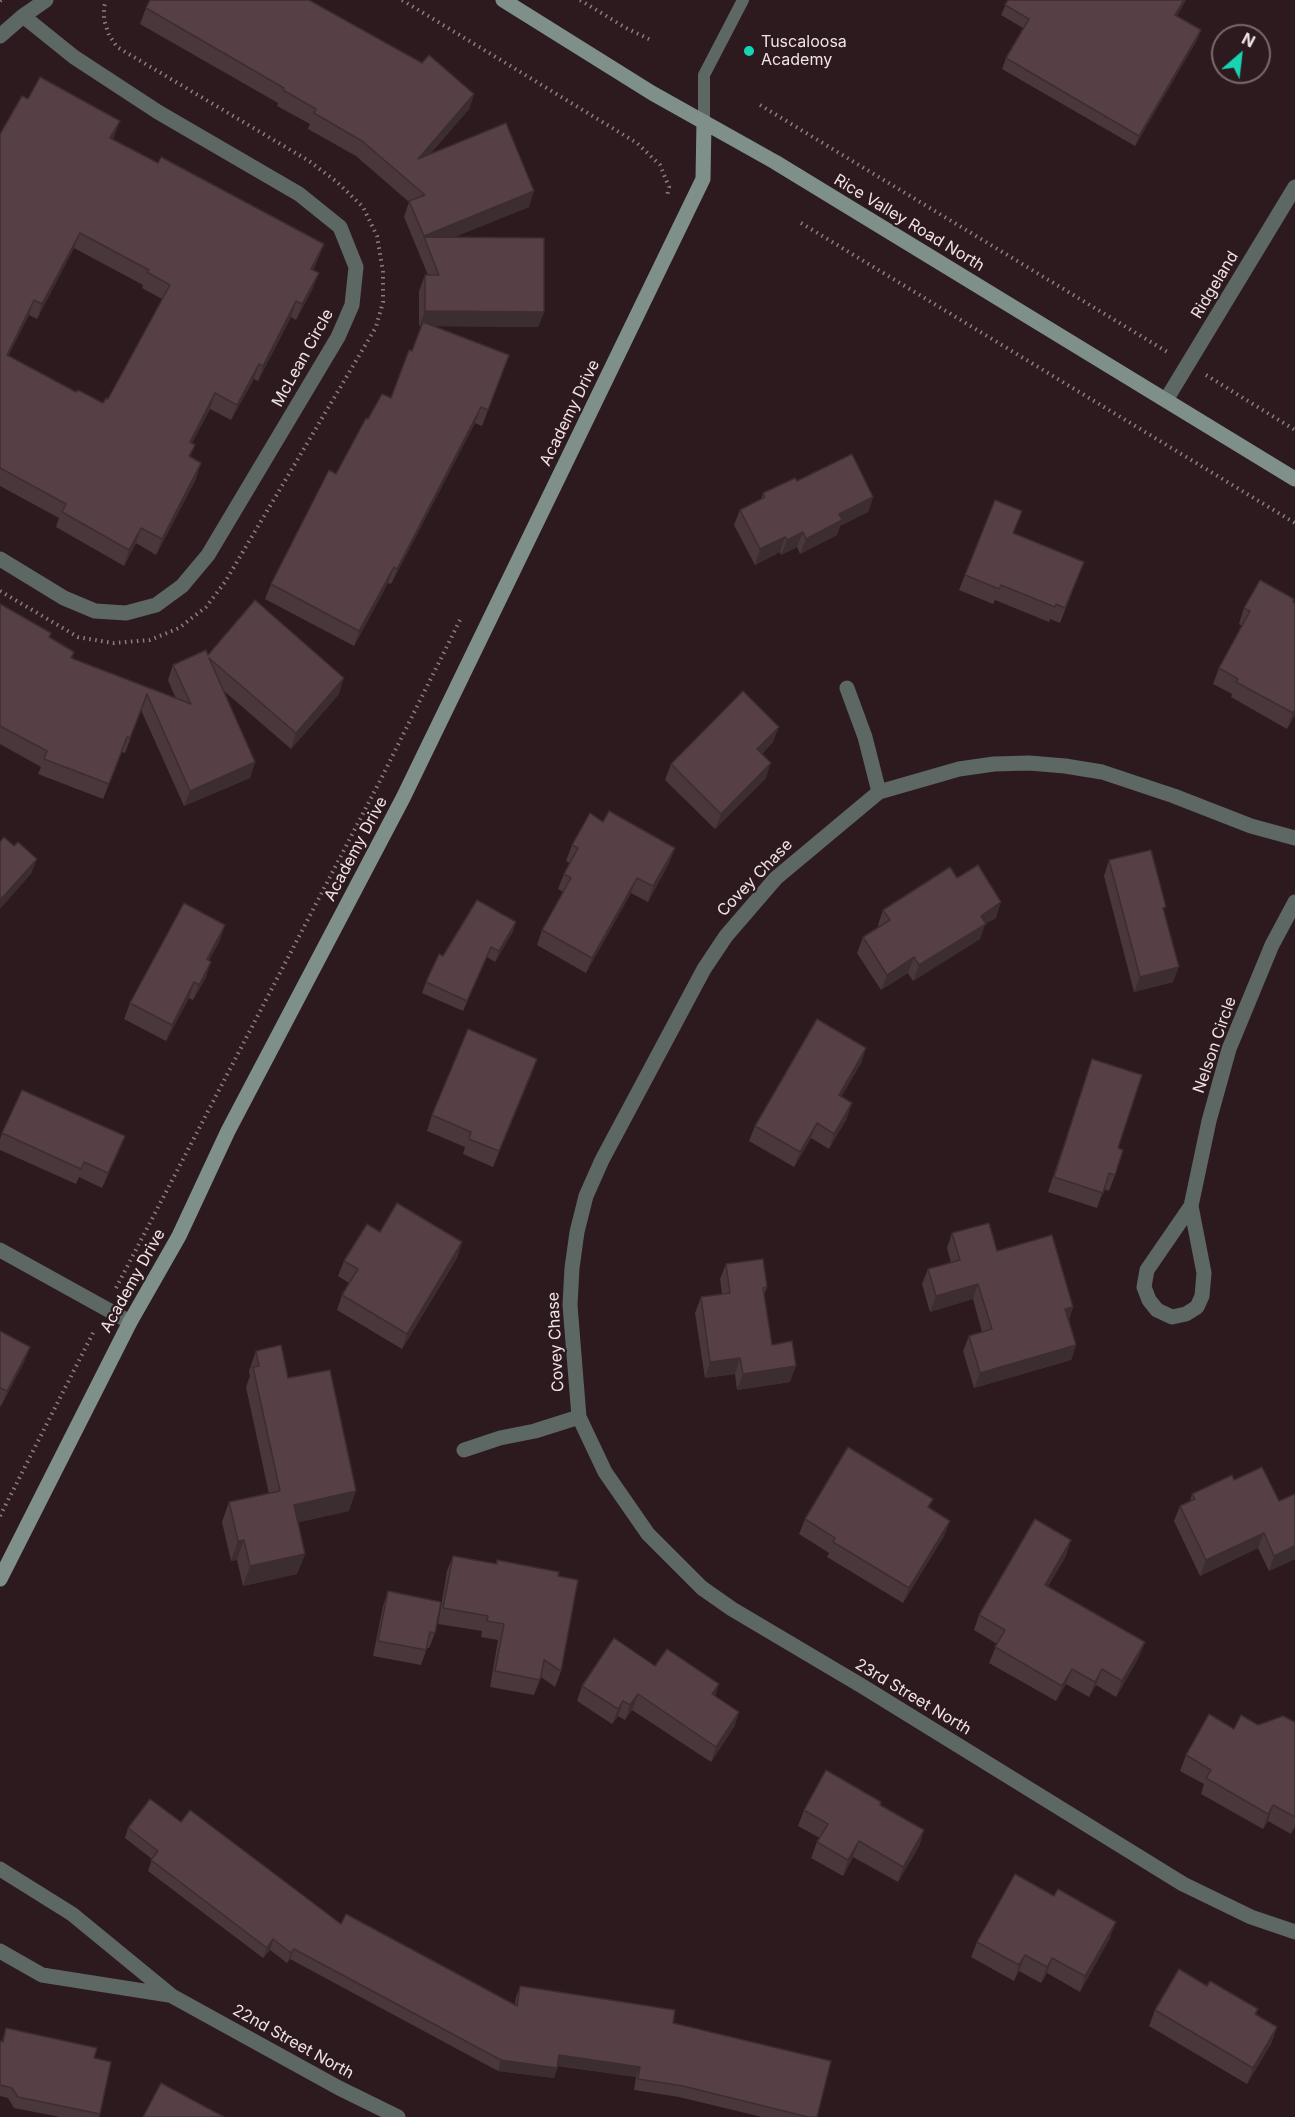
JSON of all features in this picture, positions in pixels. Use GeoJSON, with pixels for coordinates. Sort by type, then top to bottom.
{"type":"FeatureCollection","features":[{"type":"Feature","properties":{"kind":"street"},"geometry":{"type":"LineString","coordinates":[[0,36],[46,0]]}},
{"type":"Feature","properties":{"kind":"street","name":"Rice Valley Road North"},"geometry":{"type":"LineString","coordinates":[[503,0],[652,93],[775,162],[1295,479]]}},
{"type":"Feature","properties":{"kind":"street","name":"McLean Circle"},"geometry":{"type":"LineString","coordinates":[[0,559],[64,598],[95,611],[126,613],[156,605],[182,586],[208,555],[338,337],[352,305],[356,267],[340,227],[299,194],[158,112],[74,57],[23,16]]}},
{"type":"Feature","properties":{"kind":"street","name":"Academy Drive"},"geometry":{"type":"LineString","coordinates":[[0,1579],[130,1322],[179,1236],[228,1131],[403,798],[703,179],[704,122]]}},
{"type":"Feature","properties":{"kind":"street","name":"Ridgeland"},"geometry":{"type":"LineString","coordinates":[[1166,400],[1295,187]]}},
{"type":"Feature","properties":{"kind":"street"},"geometry":{"type":"LineString","coordinates":[[847,688],[865,737],[879,792]]}},
{"type":"Feature","properties":{"kind":"street","name":"Covey Chase"},"geometry":{"type":"LineString","coordinates":[[579,1417],[572,1341],[572,1268],[577,1232],[586,1196],[602,1160],[704,969],[726,936],[776,878],[879,792],[959,770],[994,764],[1065,766],[1102,772],[1174,796],[1251,826],[1295,838]]}},
{"type":"Feature","properties":{"kind":"street","name":"Nelson Circle"},"geometry":{"type":"LineString","coordinates":[[1191,1206],[1204,1273],[1202,1296],[1197,1307],[1186,1314],[1172,1317],[1157,1310],[1149,1300],[1144,1287],[1147,1270],[1191,1206],[1209,1121],[1229,1048],[1272,945],[1295,902]]}},
{"type":"Feature","properties":{"kind":"street"},"geometry":{"type":"LineString","coordinates":[[0,1250],[130,1322]]}},
{"type":"Feature","properties":{"kind":"street"},"geometry":{"type":"LineString","coordinates":[[464,1450],[579,1417]]}},
{"type":"Feature","properties":{"kind":"street","name":"23rd Street North"},"geometry":{"type":"LineString","coordinates":[[579,1417],[605,1472],[648,1534],[702,1588],[732,1610],[862,1686],[1183,1884],[1251,1917],[1295,1932]]}},
{"type":"Feature","properties":{"kind":"street","name":"22nd Street North"},"geometry":{"type":"LineString","coordinates":[[0,1869],[72,1914],[172,1996],[339,2088],[398,2117]]}},
{"type":"Feature","properties":{"kind":"street","name":"22nd Street North"},"geometry":{"type":"LineString","coordinates":[[0,1951],[42,1975],[172,1996]]}},
{"type":"Feature","properties":{"kind":"lane"},"geometry":{"type":"LineString","coordinates":[[704,122],[704,75],[743,0]]}},
{"type":"Feature","properties":{"kind":"path"},"geometry":{"type":"LineString","coordinates":[[0,591],[78,637],[113,643],[141,641],[150,640],[179,628],[206,607],[225,582],[376,327],[383,302],[383,272],[377,236],[363,207],[337,182],[309,161],[117,47],[109,35],[104,20],[106,0]]}},
{"type":"Feature","properties":{"kind":"path"},"geometry":{"type":"LineString","coordinates":[[402,0],[637,143],[660,165],[669,187],[666,199]]}},
{"type":"Feature","properties":{"kind":"path"},"geometry":{"type":"LineString","coordinates":[[580,0],[626,28],[651,40]]}},
{"type":"Feature","properties":{"kind":"path"},"geometry":{"type":"LineString","coordinates":[[760,105],[1295,429]]}},
{"type":"Feature","properties":{"kind":"path"},"geometry":{"type":"LineString","coordinates":[[801,223],[1295,523]]}},
{"type":"Feature","properties":{"kind":"path"},"geometry":{"type":"LineString","coordinates":[[0,1516],[382,777],[461,618]]}},
{"type":"Feature","properties":{"kind":"building"},"geometry":{"type":"Polygon","coordinates":[[[150,0],[309,0],[422,63],[429,55],[474,94],[418,159],[506,123],[534,191],[424,236],[409,201],[425,195],[362,141],[314,113],[316,109],[146,8],[150,0]]]}},
{"type":"Feature","properties":{"kind":"building"},"geometry":{"type":"Polygon","coordinates":[[[1008,0],[1184,0],[1175,15],[1201,30],[1139,136],[1006,58],[1029,19],[1005,5],[1008,0]]]}},
{"type":"Feature","properties":{"kind":"building"},"geometry":{"type":"Polygon","coordinates":[[[40,77],[120,121],[110,138],[158,163],[161,157],[324,244],[311,269],[319,273],[302,304],[296,301],[263,366],[259,364],[237,405],[215,393],[190,442],[195,445],[189,456],[201,463],[162,539],[141,528],[129,550],[62,512],[66,504],[0,468],[0,134],[22,96],[28,99],[40,77]],[[80,233],[42,304],[34,300],[7,355],[76,392],[78,390],[103,403],[106,398],[108,399],[170,285],[147,272],[149,270],[80,233]]]}},
{"type":"Feature","properties":{"kind":"building"},"geometry":{"type":"Polygon","coordinates":[[[424,237],[544,238],[544,312],[425,311],[425,275],[439,275],[424,237]]]}},
{"type":"Feature","properties":{"kind":"building"},"geometry":{"type":"Polygon","coordinates":[[[423,322],[509,355],[488,410],[481,407],[397,569],[394,567],[359,631],[271,584],[329,470],[336,474],[366,418],[368,419],[382,394],[391,398],[409,350],[412,351],[423,322]]]}},
{"type":"Feature","properties":{"kind":"building"},"geometry":{"type":"Polygon","coordinates":[[[852,454],[873,497],[839,514],[842,520],[806,539],[803,532],[787,540],[785,537],[760,549],[740,510],[765,497],[763,493],[795,478],[797,481],[852,454]]]}},
{"type":"Feature","properties":{"kind":"building"},"geometry":{"type":"Polygon","coordinates":[[[995,500],[1022,511],[1013,533],[1084,562],[1065,608],[1056,604],[1055,607],[1001,585],[999,589],[965,575],[995,500]]]}},
{"type":"Feature","properties":{"kind":"building"},"geometry":{"type":"Polygon","coordinates":[[[1260,580],[1294,599],[1295,603],[1295,710],[1293,713],[1236,682],[1238,679],[1219,668],[1250,611],[1244,608],[1260,580]]]}},
{"type":"Feature","properties":{"kind":"building"},"geometry":{"type":"Polygon","coordinates":[[[255,600],[344,678],[296,733],[209,658],[255,762],[190,791],[147,694],[109,784],[44,759],[47,751],[0,726],[0,604],[51,633],[49,637],[74,652],[71,658],[191,704],[173,665],[206,650],[208,655],[255,600]]]}},
{"type":"Feature","properties":{"kind":"building"},"geometry":{"type":"Polygon","coordinates":[[[743,691],[779,727],[757,749],[771,763],[721,814],[671,764],[743,691]]]}},
{"type":"Feature","properties":{"kind":"building"},"geometry":{"type":"Polygon","coordinates":[[[609,811],[675,848],[653,886],[637,878],[592,958],[542,930],[571,878],[564,874],[578,848],[572,845],[590,813],[603,822],[609,811]]]}},
{"type":"Feature","properties":{"kind":"building"},"geometry":{"type":"Polygon","coordinates":[[[4,837],[14,846],[18,842],[37,859],[0,900],[0,842],[4,837]]]}},
{"type":"Feature","properties":{"kind":"building"},"geometry":{"type":"Polygon","coordinates":[[[1151,850],[1166,907],[1163,908],[1179,967],[1140,977],[1109,860],[1151,850]]]}},
{"type":"Feature","properties":{"kind":"building"},"geometry":{"type":"Polygon","coordinates":[[[978,865],[1001,902],[981,916],[986,924],[919,965],[914,957],[887,975],[863,937],[890,920],[883,910],[950,867],[957,878],[978,865]]]}},
{"type":"Feature","properties":{"kind":"building"},"geometry":{"type":"Polygon","coordinates":[[[477,900],[516,922],[499,951],[491,947],[467,1001],[426,982],[439,954],[443,956],[477,900]]]}},
{"type":"Feature","properties":{"kind":"building"},"geometry":{"type":"Polygon","coordinates":[[[184,903],[225,925],[207,959],[211,962],[199,985],[194,982],[172,1025],[130,1003],[184,903]]]}},
{"type":"Feature","properties":{"kind":"building"},"geometry":{"type":"Polygon","coordinates":[[[817,1019],[866,1048],[839,1095],[852,1103],[834,1134],[817,1123],[800,1152],[755,1126],[817,1019]]]}},
{"type":"Feature","properties":{"kind":"building"},"geometry":{"type":"Polygon","coordinates":[[[468,1029],[537,1059],[499,1151],[469,1139],[471,1132],[432,1115],[468,1029]]]}},
{"type":"Feature","properties":{"kind":"building"},"geometry":{"type":"Polygon","coordinates":[[[1092,1059],[1142,1075],[1118,1148],[1123,1150],[1115,1175],[1109,1173],[1103,1193],[1054,1177],[1092,1059]]]}},
{"type":"Feature","properties":{"kind":"building"},"geometry":{"type":"Polygon","coordinates":[[[22,1090],[125,1136],[108,1173],[84,1162],[81,1169],[2,1133],[22,1090]]]}},
{"type":"Feature","properties":{"kind":"building"},"geometry":{"type":"Polygon","coordinates":[[[397,1203],[462,1242],[407,1334],[342,1295],[358,1269],[344,1261],[367,1224],[380,1232],[397,1203]]]}},
{"type":"Feature","properties":{"kind":"building"},"geometry":{"type":"Polygon","coordinates":[[[989,1223],[997,1251],[1052,1235],[1073,1307],[1065,1309],[1076,1345],[980,1373],[969,1336],[992,1329],[978,1284],[936,1296],[928,1269],[960,1260],[952,1233],[989,1223]]]}},
{"type":"Feature","properties":{"kind":"building"},"geometry":{"type":"Polygon","coordinates":[[[763,1259],[767,1287],[763,1288],[772,1345],[792,1341],[796,1366],[743,1374],[740,1358],[710,1362],[701,1297],[730,1293],[726,1264],[763,1259]]]}},
{"type":"Feature","properties":{"kind":"building"},"geometry":{"type":"Polygon","coordinates":[[[0,1331],[30,1347],[7,1391],[0,1388],[0,1331]]]}},
{"type":"Feature","properties":{"kind":"building"},"geometry":{"type":"Polygon","coordinates":[[[281,1345],[288,1378],[330,1370],[356,1491],[294,1505],[305,1554],[250,1566],[244,1540],[238,1541],[229,1502],[280,1491],[253,1367],[259,1366],[256,1351],[281,1345]]]}},
{"type":"Feature","properties":{"kind":"building"},"geometry":{"type":"Polygon","coordinates":[[[848,1447],[933,1499],[928,1507],[950,1521],[909,1588],[833,1542],[835,1538],[805,1519],[848,1447]]]}},
{"type":"Feature","properties":{"kind":"building"},"geometry":{"type":"Polygon","coordinates":[[[1262,1467],[1279,1501],[1295,1494],[1295,1546],[1274,1556],[1264,1533],[1206,1560],[1180,1506],[1195,1499],[1192,1494],[1232,1475],[1234,1480],[1262,1467]]]}},
{"type":"Feature","properties":{"kind":"building"},"geometry":{"type":"Polygon","coordinates":[[[1035,1519],[1071,1540],[1045,1585],[1145,1642],[1122,1681],[1102,1669],[1095,1682],[1072,1669],[1062,1686],[995,1647],[1005,1630],[979,1615],[1035,1519]]]}},
{"type":"Feature","properties":{"kind":"building"},"geometry":{"type":"Polygon","coordinates":[[[453,1556],[497,1564],[497,1560],[559,1572],[558,1576],[578,1580],[561,1671],[544,1660],[540,1680],[495,1671],[504,1624],[487,1621],[488,1616],[443,1608],[453,1556]]]}},
{"type":"Feature","properties":{"kind":"building"},"geometry":{"type":"Polygon","coordinates":[[[388,1591],[441,1602],[435,1633],[430,1632],[426,1650],[378,1641],[388,1591]]]}},
{"type":"Feature","properties":{"kind":"building"},"geometry":{"type":"Polygon","coordinates":[[[614,1638],[655,1666],[667,1649],[719,1684],[712,1694],[739,1712],[716,1747],[638,1694],[630,1705],[623,1701],[618,1709],[582,1686],[614,1638]]]}},
{"type":"Feature","properties":{"kind":"building"},"geometry":{"type":"Polygon","coordinates":[[[1209,1714],[1234,1729],[1241,1715],[1258,1725],[1283,1716],[1295,1722],[1295,1817],[1273,1805],[1268,1814],[1206,1778],[1211,1770],[1186,1755],[1209,1714]]]}},
{"type":"Feature","properties":{"kind":"building"},"geometry":{"type":"Polygon","coordinates":[[[826,1770],[924,1830],[903,1867],[859,1841],[848,1860],[817,1842],[828,1824],[804,1810],[826,1770]]]}},
{"type":"Feature","properties":{"kind":"building"},"geometry":{"type":"Polygon","coordinates":[[[150,1799],[181,1822],[190,1810],[341,1924],[346,1914],[517,2006],[520,1986],[675,2010],[673,2023],[831,2061],[817,2117],[808,2117],[683,2086],[638,2079],[640,2067],[559,2055],[557,2068],[501,2060],[294,1949],[291,1953],[273,1939],[267,1948],[151,1860],[158,1851],[128,1828],[150,1799]]]}},
{"type":"Feature","properties":{"kind":"building"},"geometry":{"type":"Polygon","coordinates":[[[1015,1874],[1054,1896],[1058,1889],[1116,1922],[1085,1976],[1052,1958],[1047,1967],[1025,1955],[1019,1965],[977,1942],[1015,1874]]]}},
{"type":"Feature","properties":{"kind":"building"},"geometry":{"type":"Polygon","coordinates":[[[1179,1969],[1207,1986],[1210,1981],[1258,2009],[1255,2014],[1277,2027],[1253,2068],[1155,2010],[1179,1969]]]}},
{"type":"Feature","properties":{"kind":"building"},"geometry":{"type":"Polygon","coordinates":[[[6,2028],[97,2048],[94,2058],[111,2062],[100,2114],[18,2097],[12,2088],[0,2085],[0,2041],[3,2042],[6,2028]]]}},
{"type":"Feature","properties":{"kind":"building"},"geometry":{"type":"Polygon","coordinates":[[[161,2083],[224,2117],[143,2117],[161,2083]]]}},
{"type":"Feature","properties":{"kind":"place","name":"Tuscaloosa Academy"},"geometry":{"type":"Point","coordinates":[749,51]}}]}
